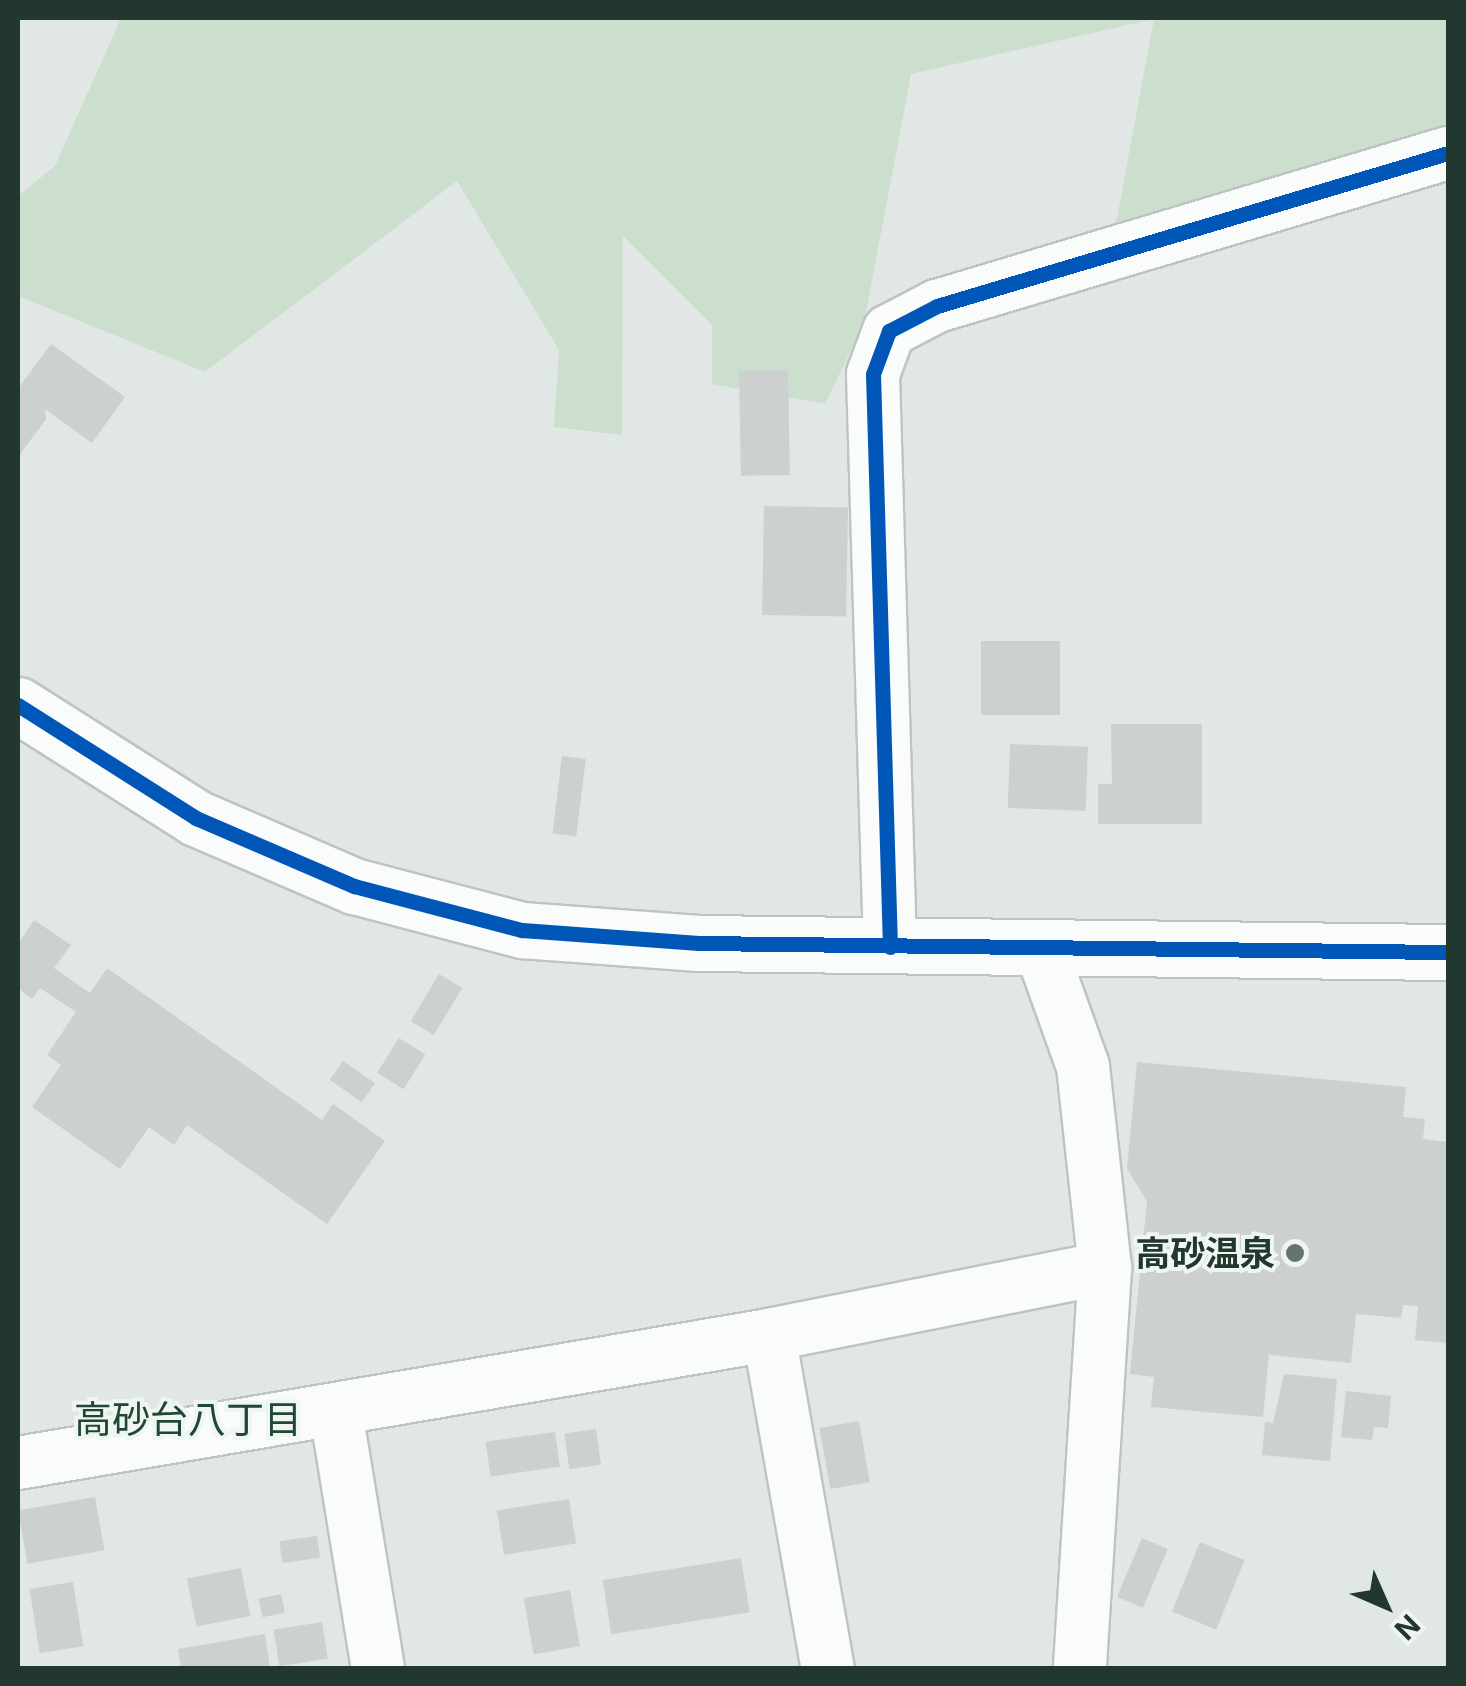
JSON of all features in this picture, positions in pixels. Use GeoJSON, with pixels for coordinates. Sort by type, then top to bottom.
{"type":"FeatureCollection","features":[{"type":"Feature","properties":{"kind":"street"},"geometry":{"type":"LineString","coordinates":[[890,946],[873,374],[889,331],[937,306],[1448,153]]}},
{"type":"Feature","properties":{"kind":"street"},"geometry":{"type":"LineString","coordinates":[[18,705],[196,818],[354,886],[522,930],[698,943],[1448,952]]}},
{"type":"Feature","properties":{"kind":"street"},"geometry":{"type":"LineString","coordinates":[[1041,949],[1083,1066],[1105,1268],[1080,1668]]}},
{"type":"Feature","properties":{"kind":"street"},"geometry":{"type":"LineString","coordinates":[[18,1464],[769,1335],[1105,1268]]}},
{"type":"Feature","properties":{"kind":"street"},"geometry":{"type":"LineString","coordinates":[[769,1335],[828,1668]]}},
{"type":"Feature","properties":{"kind":"street"},"geometry":{"type":"LineString","coordinates":[[336,1412],[378,1668]]}},
{"type":"Feature","properties":{"kind":"green space"},"geometry":{"type":"Polygon","coordinates":[[[121,18],[1448,18],[1448,130],[1115,229],[1154,19],[911,74],[864,323],[825,404],[712,384],[712,325],[623,236],[622,435],[554,427],[559,350],[457,181],[205,372],[18,296],[18,196],[55,166],[121,18]]]}},
{"type":"Feature","properties":{"kind":"building"},"geometry":{"type":"Polygon","coordinates":[[[51,344],[125,397],[92,443],[45,409],[46,419],[18,457],[18,389],[51,344]]]}},
{"type":"Feature","properties":{"kind":"building"},"geometry":{"type":"Polygon","coordinates":[[[788,370],[790,475],[741,476],[739,371],[788,370]]]}},
{"type":"Feature","properties":{"kind":"building"},"geometry":{"type":"Polygon","coordinates":[[[764,506],[848,507],[846,616],[762,615],[764,506]]]}},
{"type":"Feature","properties":{"kind":"building"},"geometry":{"type":"Polygon","coordinates":[[[981,641],[1060,641],[1060,715],[981,715],[981,641]]]}},
{"type":"Feature","properties":{"kind":"building"},"geometry":{"type":"Polygon","coordinates":[[[1111,724],[1202,724],[1202,824],[1098,824],[1098,784],[1112,784],[1111,724]]]}},
{"type":"Feature","properties":{"kind":"building"},"geometry":{"type":"Polygon","coordinates":[[[1010,744],[1088,747],[1086,811],[1008,808],[1010,744]]]}},
{"type":"Feature","properties":{"kind":"building"},"geometry":{"type":"Polygon","coordinates":[[[562,756],[586,759],[576,836],[552,833],[562,756]]]}},
{"type":"Feature","properties":{"kind":"building"},"geometry":{"type":"Polygon","coordinates":[[[34,920],[71,945],[54,968],[90,993],[107,968],[322,1120],[333,1104],[385,1141],[327,1224],[187,1125],[174,1145],[149,1127],[120,1169],[32,1107],[61,1065],[47,1055],[76,1012],[40,988],[32,999],[18,988],[18,944],[34,920]]]}},
{"type":"Feature","properties":{"kind":"building"},"geometry":{"type":"Polygon","coordinates":[[[439,974],[462,988],[434,1035],[411,1021],[439,974]]]}},
{"type":"Feature","properties":{"kind":"building"},"geometry":{"type":"Polygon","coordinates":[[[399,1038],[425,1054],[404,1089],[377,1073],[399,1038]]]}},
{"type":"Feature","properties":{"kind":"building"},"geometry":{"type":"Polygon","coordinates":[[[343,1061],[375,1083],[362,1102],[330,1080],[343,1061]]]}},
{"type":"Feature","properties":{"kind":"building","name":"高砂温泉"},"geometry":{"type":"Polygon","coordinates":[[[1137,1062],[1406,1087],[1403,1117],[1425,1119],[1423,1139],[1448,1142],[1448,1343],[1415,1340],[1418,1306],[1403,1305],[1401,1318],[1356,1314],[1351,1363],[1269,1355],[1263,1417],[1151,1407],[1154,1377],[1130,1374],[1147,1201],[1127,1169],[1137,1062]]]}},
{"type":"Feature","properties":{"kind":"building"},"geometry":{"type":"Polygon","coordinates":[[[1284,1374],[1337,1379],[1330,1461],[1262,1455],[1265,1422],[1273,1423],[1284,1374]]]}},
{"type":"Feature","properties":{"kind":"building"},"geometry":{"type":"Polygon","coordinates":[[[1346,1391],[1391,1396],[1388,1428],[1374,1427],[1372,1440],[1341,1437],[1346,1391]]]}},
{"type":"Feature","properties":{"kind":"building"},"geometry":{"type":"Polygon","coordinates":[[[859,1421],[870,1482],[830,1489],[820,1428],[859,1421]]]}},
{"type":"Feature","properties":{"kind":"building"},"geometry":{"type":"Polygon","coordinates":[[[596,1429],[601,1465],[569,1469],[564,1433],[596,1429]]]}},
{"type":"Feature","properties":{"kind":"building"},"geometry":{"type":"Polygon","coordinates":[[[555,1432],[560,1467],[491,1476],[486,1442],[555,1432]]]}},
{"type":"Feature","properties":{"kind":"building"},"geometry":{"type":"Polygon","coordinates":[[[95,1497],[104,1550],[28,1564],[18,1511],[95,1497]]]}},
{"type":"Feature","properties":{"kind":"building"},"geometry":{"type":"Polygon","coordinates":[[[569,1499],[576,1543],[504,1555],[497,1510],[569,1499]]]}},
{"type":"Feature","properties":{"kind":"building"},"geometry":{"type":"Polygon","coordinates":[[[317,1536],[320,1558],[282,1563],[279,1541],[317,1536]]]}},
{"type":"Feature","properties":{"kind":"building"},"geometry":{"type":"Polygon","coordinates":[[[1142,1538],[1168,1549],[1143,1608],[1117,1597],[1142,1538]]]}},
{"type":"Feature","properties":{"kind":"building"},"geometry":{"type":"Polygon","coordinates":[[[1200,1542],[1245,1560],[1216,1630],[1172,1612],[1200,1542]]]}},
{"type":"Feature","properties":{"kind":"building"},"geometry":{"type":"Polygon","coordinates":[[[741,1558],[750,1612],[611,1634],[603,1580],[741,1558]]]}},
{"type":"Feature","properties":{"kind":"building"},"geometry":{"type":"Polygon","coordinates":[[[241,1568],[250,1616],[196,1627],[187,1578],[241,1568]]]}},
{"type":"Feature","properties":{"kind":"building"},"geometry":{"type":"Polygon","coordinates":[[[73,1582],[83,1646],[40,1653],[30,1589],[73,1582]]]}},
{"type":"Feature","properties":{"kind":"building"},"geometry":{"type":"Polygon","coordinates":[[[570,1590],[580,1646],[534,1654],[524,1598],[570,1590]]]}},
{"type":"Feature","properties":{"kind":"building"},"geometry":{"type":"Polygon","coordinates":[[[281,1594],[285,1613],[262,1617],[259,1599],[281,1594]]]}},
{"type":"Feature","properties":{"kind":"building"},"geometry":{"type":"Polygon","coordinates":[[[322,1622],[328,1659],[279,1666],[274,1630],[322,1622]]]}},
{"type":"Feature","properties":{"kind":"building"},"geometry":{"type":"Polygon","coordinates":[[[265,1634],[270,1668],[181,1668],[178,1649],[265,1634]]]}},
{"type":"Feature","properties":{"kind":"cycle path"},"geometry":{"type":"LineString","coordinates":[[890,947],[873,374],[889,331],[937,306],[1448,153]]}},
{"type":"Feature","properties":{"kind":"cycle path"},"geometry":{"type":"LineString","coordinates":[[18,705],[196,818],[354,886],[522,930],[699,943],[1448,952]]}},
{"type":"Feature","properties":{"kind":"place","name":"高砂温泉"},"geometry":{"type":"Point","coordinates":[1295,1253]}},
{"type":"Feature","properties":{"kind":"district","name":"高砂台八丁目"},"geometry":{"type":"Point","coordinates":[188,1420]}}]}
